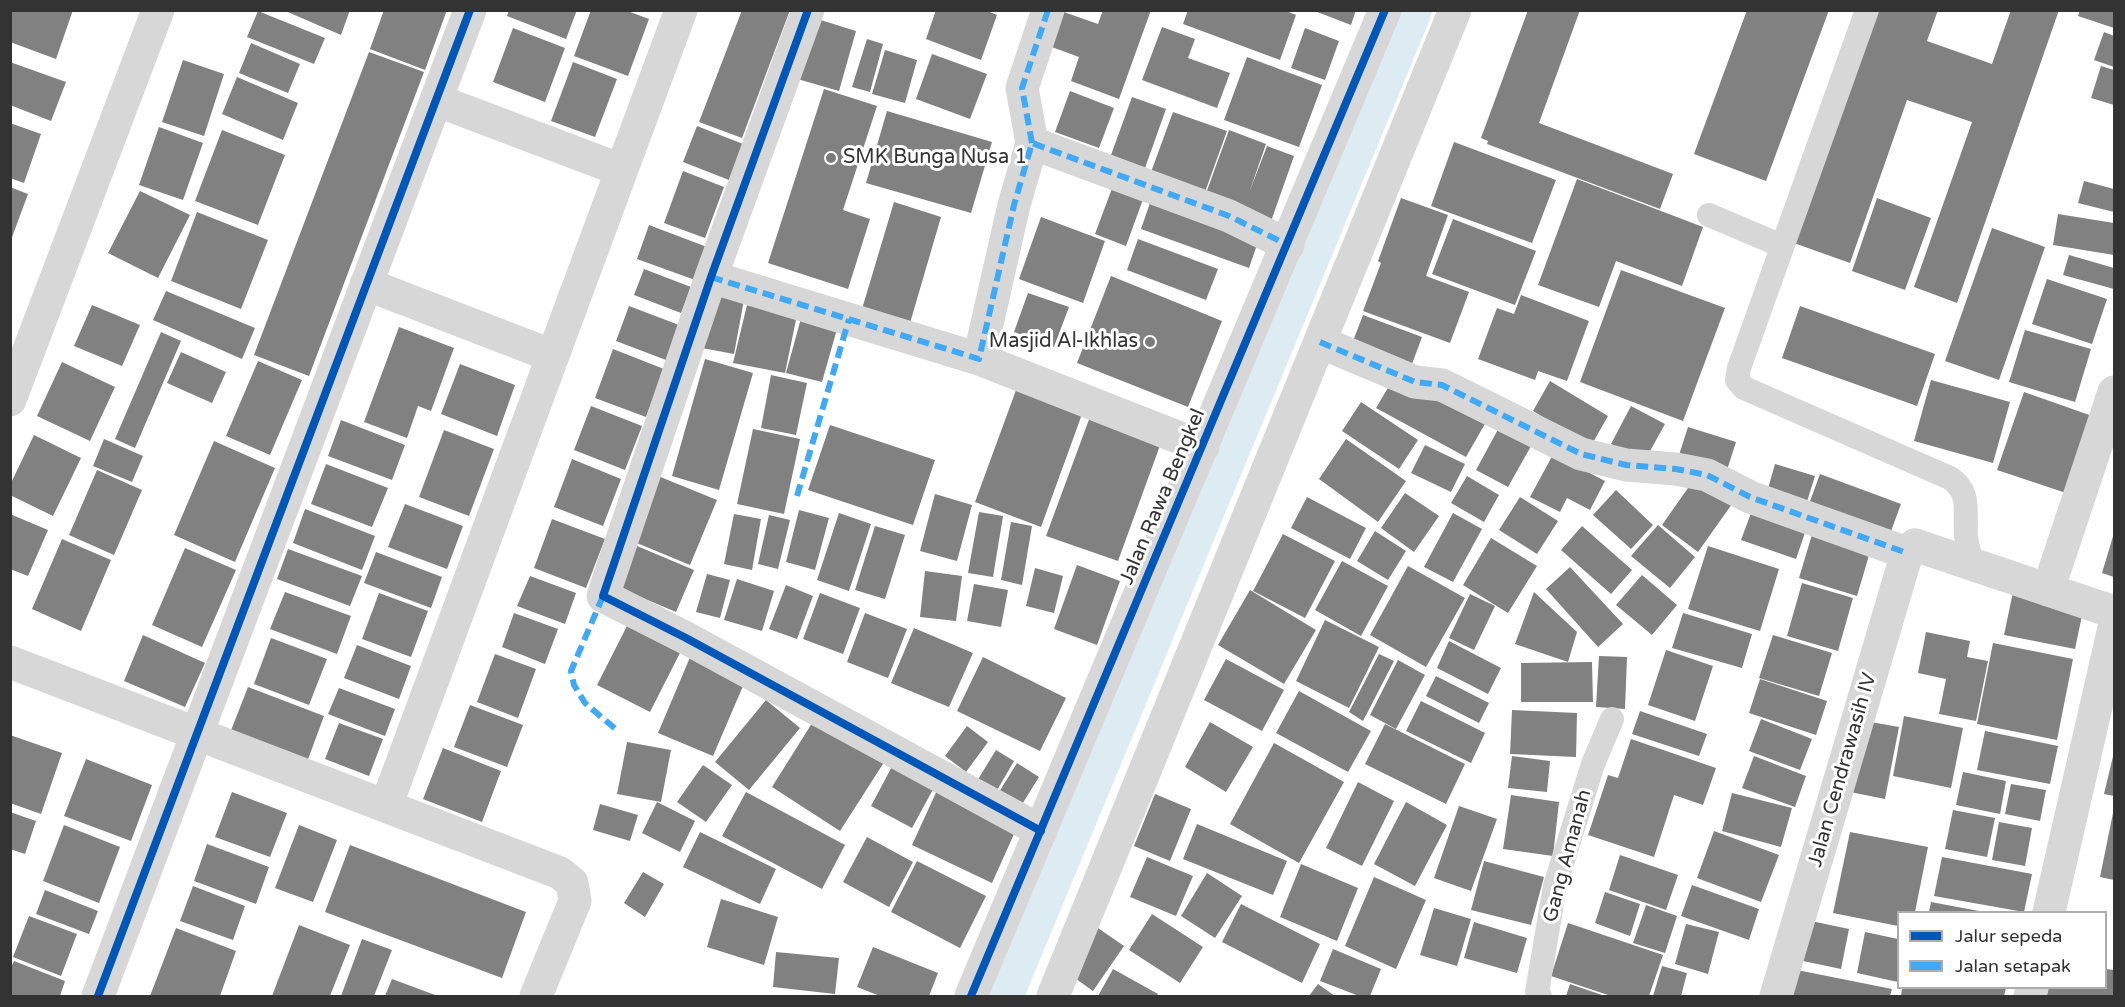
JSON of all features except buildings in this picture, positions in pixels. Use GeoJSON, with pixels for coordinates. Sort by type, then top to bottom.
{"type":"FeatureCollection","features":[{"type":"Feature","properties":{"kind":"street"},"geometry":{"type":"LineString","coordinates":[[10,400],[158,10]]}},
{"type":"Feature","properties":{"kind":"street"},"geometry":{"type":"LineString","coordinates":[[98,996],[470,10]]}},
{"type":"Feature","properties":{"kind":"street"},"geometry":{"type":"LineString","coordinates":[[386,806],[681,10]]}},
{"type":"Feature","properties":{"kind":"street"},"geometry":{"type":"LineString","coordinates":[[808,10],[711,278],[603,596],[686,638],[1041,831]]}},
{"type":"Feature","properties":{"kind":"street"},"geometry":{"type":"LineString","coordinates":[[979,359],[1014,205],[1032,143],[1022,88],[1048,10]]}},
{"type":"Feature","properties":{"kind":"street","name":"Jalan Rawa Bengkel"},"geometry":{"type":"LineString","coordinates":[[972,996],[1385,10]]}},
{"type":"Feature","properties":{"kind":"street"},"geometry":{"type":"LineString","coordinates":[[1053,996],[1455,10]]}},
{"type":"Feature","properties":{"kind":"street"},"geometry":{"type":"LineString","coordinates":[[436,100],[621,171]]}},
{"type":"Feature","properties":{"kind":"street"},"geometry":{"type":"LineString","coordinates":[[1032,143],[1229,216],[1288,245]]}},
{"type":"Feature","properties":{"kind":"street"},"geometry":{"type":"LineString","coordinates":[[711,278],[979,359],[1203,447]]}},
{"type":"Feature","properties":{"kind":"street"},"geometry":{"type":"LineString","coordinates":[[366,284],[553,356]]}},
{"type":"Feature","properties":{"kind":"street"},"geometry":{"type":"LineString","coordinates":[[1320,342],[1415,382],[1442,385],[1581,454],[1626,465],[1676,469],[1707,475],[1750,497],[1911,549],[1972,565],[2115,612]]}},
{"type":"Feature","properties":{"kind":"street"},"geometry":{"type":"LineString","coordinates":[[2048,590],[2115,392]]}},
{"type":"Feature","properties":{"kind":"street","name":"Jalan Cendrawasih IV"},"geometry":{"type":"LineString","coordinates":[[1776,996],[1911,549]]}},
{"type":"Feature","properties":{"kind":"street"},"geometry":{"type":"LineString","coordinates":[[2049,911],[2115,628]]}},
{"type":"Feature","properties":{"kind":"street"},"geometry":{"type":"LineString","coordinates":[[10,662],[560,873],[572,883],[575,901],[536,996]]}},
{"type":"Feature","properties":{"kind":"lane"},"geometry":{"type":"LineString","coordinates":[[1867,10],[1739,368],[1737,380],[1744,388],[1958,483],[1966,498],[1966,537],[1972,565]]}},
{"type":"Feature","properties":{"kind":"lane"},"geometry":{"type":"LineString","coordinates":[[1709,215],[1782,246]]}},
{"type":"Feature","properties":{"kind":"lane","name":"Gang Amanah"},"geometry":{"type":"LineString","coordinates":[[1540,996],[1538,992],[1555,886],[1593,764],[1612,719]]}},
{"type":"Feature","properties":{"kind":"waterway"},"geometry":{"type":"LineString","coordinates":[[1001,996],[1410,10]]}},
{"type":"Feature","properties":{"kind":"marked path"},"geometry":{"type":"LineString","coordinates":[[1032,143],[1022,88],[1048,10]]}},
{"type":"Feature","properties":{"kind":"marked path"},"geometry":{"type":"LineString","coordinates":[[711,277],[979,359],[1014,205],[1032,143],[1229,216],[1288,245]]}},
{"type":"Feature","properties":{"kind":"marked path"},"geometry":{"type":"LineString","coordinates":[[797,496],[849,319]]}},
{"type":"Feature","properties":{"kind":"marked path"},"geometry":{"type":"LineString","coordinates":[[1320,342],[1415,382],[1442,385],[1581,454],[1626,465],[1676,469],[1707,475],[1750,497],[1907,553]]}},
{"type":"Feature","properties":{"kind":"marked path"},"geometry":{"type":"LineString","coordinates":[[603,596],[571,671],[574,685],[585,703],[619,732]]}},
{"type":"Feature","properties":{"kind":"cycle path"},"geometry":{"type":"LineString","coordinates":[[98,996],[470,10]]}},
{"type":"Feature","properties":{"kind":"cycle path"},"geometry":{"type":"LineString","coordinates":[[808,10],[711,277],[603,596],[686,638],[1041,831]]}},
{"type":"Feature","properties":{"kind":"cycle path"},"geometry":{"type":"LineString","coordinates":[[971,996],[1385,10]]}},
{"type":"Feature","properties":{"kind":"place","name":"SMK Bunga Nusa 1"},"geometry":{"type":"Point","coordinates":[831,158]}},
{"type":"Feature","properties":{"kind":"place","name":"Masjid Al-Ikhlas"},"geometry":{"type":"Point","coordinates":[1150,342]}}]}
